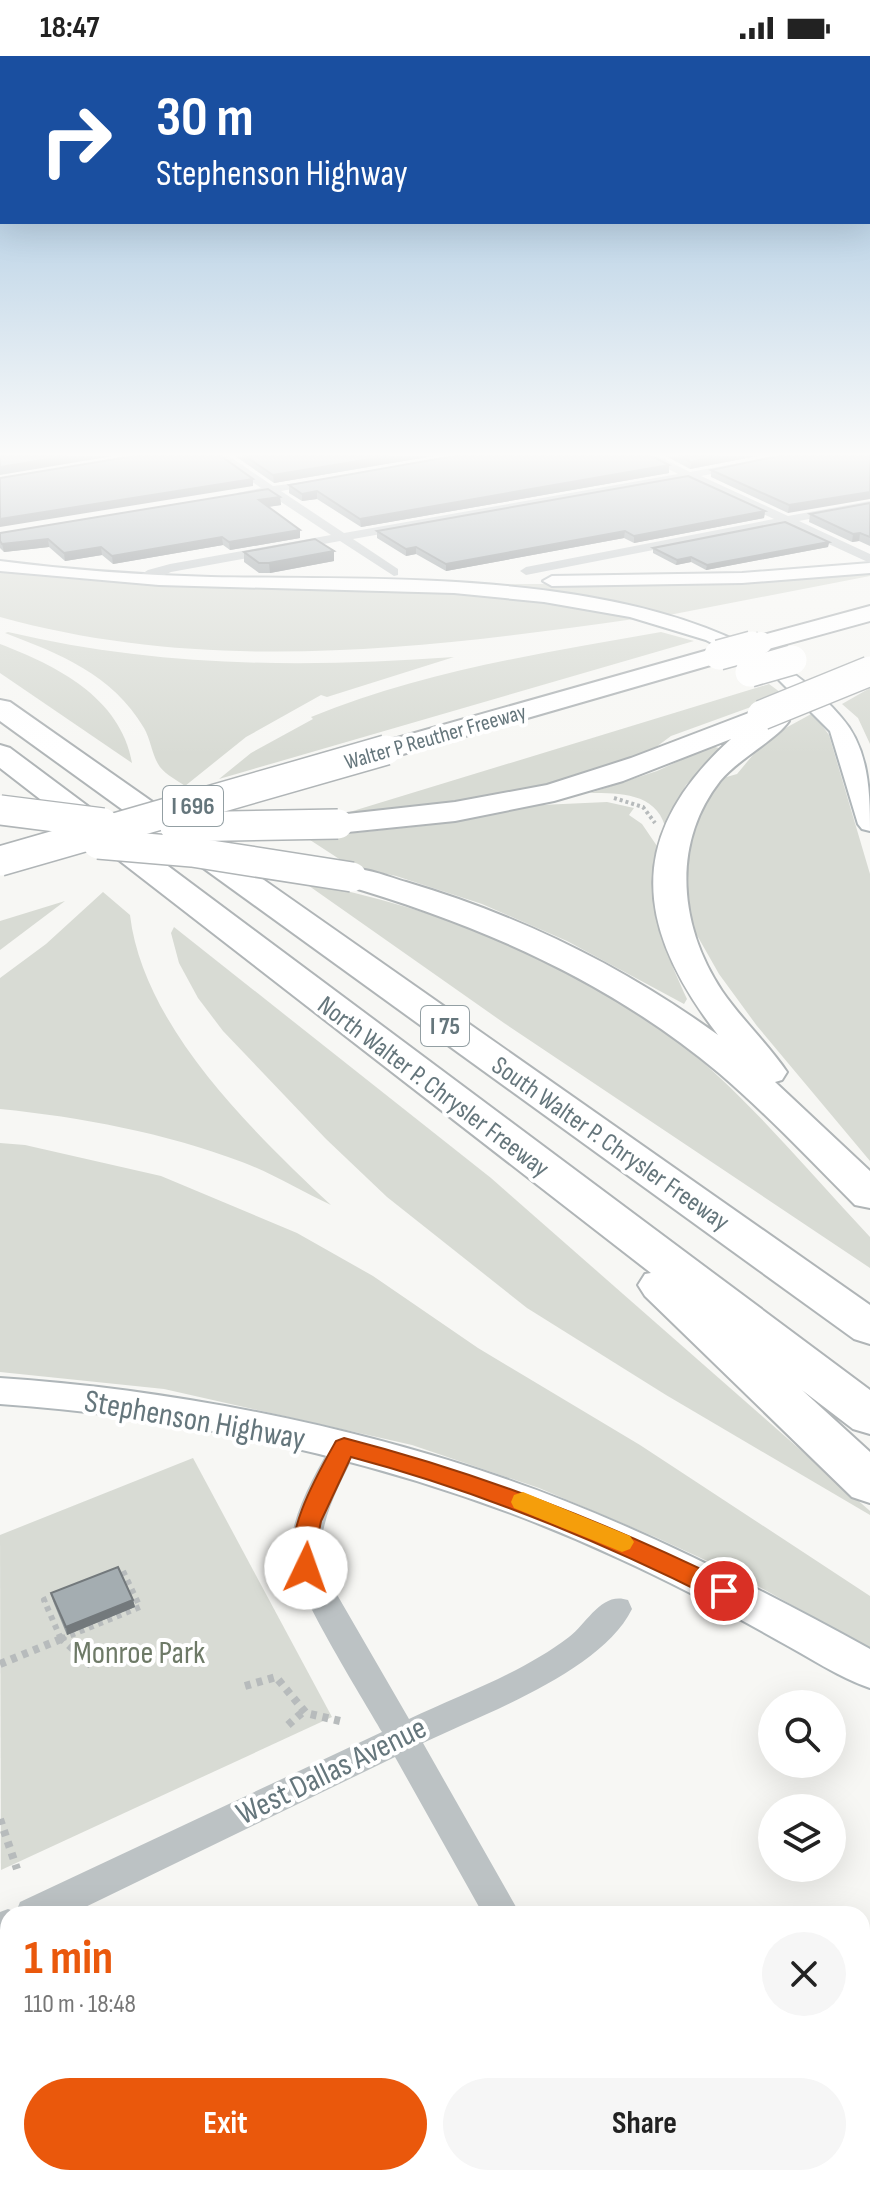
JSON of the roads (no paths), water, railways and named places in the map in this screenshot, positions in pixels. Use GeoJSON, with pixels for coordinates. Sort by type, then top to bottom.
{"type":"FeatureCollection","features":[{"type":"Feature","properties":{"kind":"highway","name":"Walter P Reuther Freeway"},"geometry":{"type":"LineString","coordinates":[[0,861],[870,613]]}},
{"type":"Feature","properties":{"kind":"highway"},"geometry":{"type":"LineString","coordinates":[[750,672],[792,660]]}},
{"type":"Feature","properties":{"kind":"highway"},"geometry":{"type":"LineString","coordinates":[[0,810],[65,820],[209,829],[338,824],[487,806],[562,790],[680,750],[768,718],[870,671]]}},
{"type":"Feature","properties":{"kind":"highway","name":"South Walter P. Chrysler Freeway"},"geometry":{"type":"LineString","coordinates":[[0,708],[870,1328]]}},
{"type":"Feature","properties":{"kind":"highway"},"geometry":{"type":"LineString","coordinates":[[768,718],[696,789],[670,847],[668,880],[677,934],[698,980],[864,1189]]}},
{"type":"Feature","properties":{"kind":"highway","name":"North Walter P. Chrysler Freeway"},"geometry":{"type":"LineString","coordinates":[[0,754],[870,1416]]}},
{"type":"Feature","properties":{"kind":"highway"},"geometry":{"type":"LineString","coordinates":[[0,843],[119,845],[234,857],[352,877],[414,894],[496,924],[588,965],[636,993],[715,1050],[864,1189]]}},
{"type":"Feature","properties":{"kind":"highway"},"geometry":{"type":"LineString","coordinates":[[519,1150],[870,1483]]}},
{"type":"Feature","properties":{"kind":"main road"},"geometry":{"type":"LineString","coordinates":[[0,566],[142,580],[495,591],[563,598],[653,617],[734,646],[790,679],[833,720],[842,735],[870,824]]}},
{"type":"Feature","properties":{"kind":"main road"},"geometry":{"type":"LineString","coordinates":[[330,584],[689,580],[870,568]]}},
{"type":"Feature","properties":{"kind":"main road","name":"Stephenson Highway"},"geometry":{"type":"LineString","coordinates":[[0,1391],[159,1410],[344,1447],[423,1468],[549,1511],[659,1559],[870,1670]]}},
{"type":"Feature","properties":{"kind":"street"},"geometry":{"type":"LineString","coordinates":[[142,580],[152,573],[170,568],[240,555]]}},
{"type":"Feature","properties":{"kind":"street"},"geometry":{"type":"LineString","coordinates":[[369,555],[394,572]]}},
{"type":"Feature","properties":{"kind":"street"},"geometry":{"type":"LineString","coordinates":[[526,571],[605,555]]}},
{"type":"Feature","properties":{"kind":"street"},"geometry":{"type":"LineString","coordinates":[[623,555],[627,571]]}},
{"type":"Feature","properties":{"kind":"street"},"geometry":{"type":"LineString","coordinates":[[344,1447],[309,1521],[303,1551],[306,1568],[497,1906]]}},
{"type":"Feature","properties":{"kind":"street","name":"West Dallas Avenue"},"geometry":{"type":"LineString","coordinates":[[50,1906],[556,1664],[594,1635],[617,1609]]}},
{"type":"Feature","properties":{"kind":"park label","name":"Monroe Park"},"geometry":{"type":"Point","coordinates":[139,1652]}}]}
